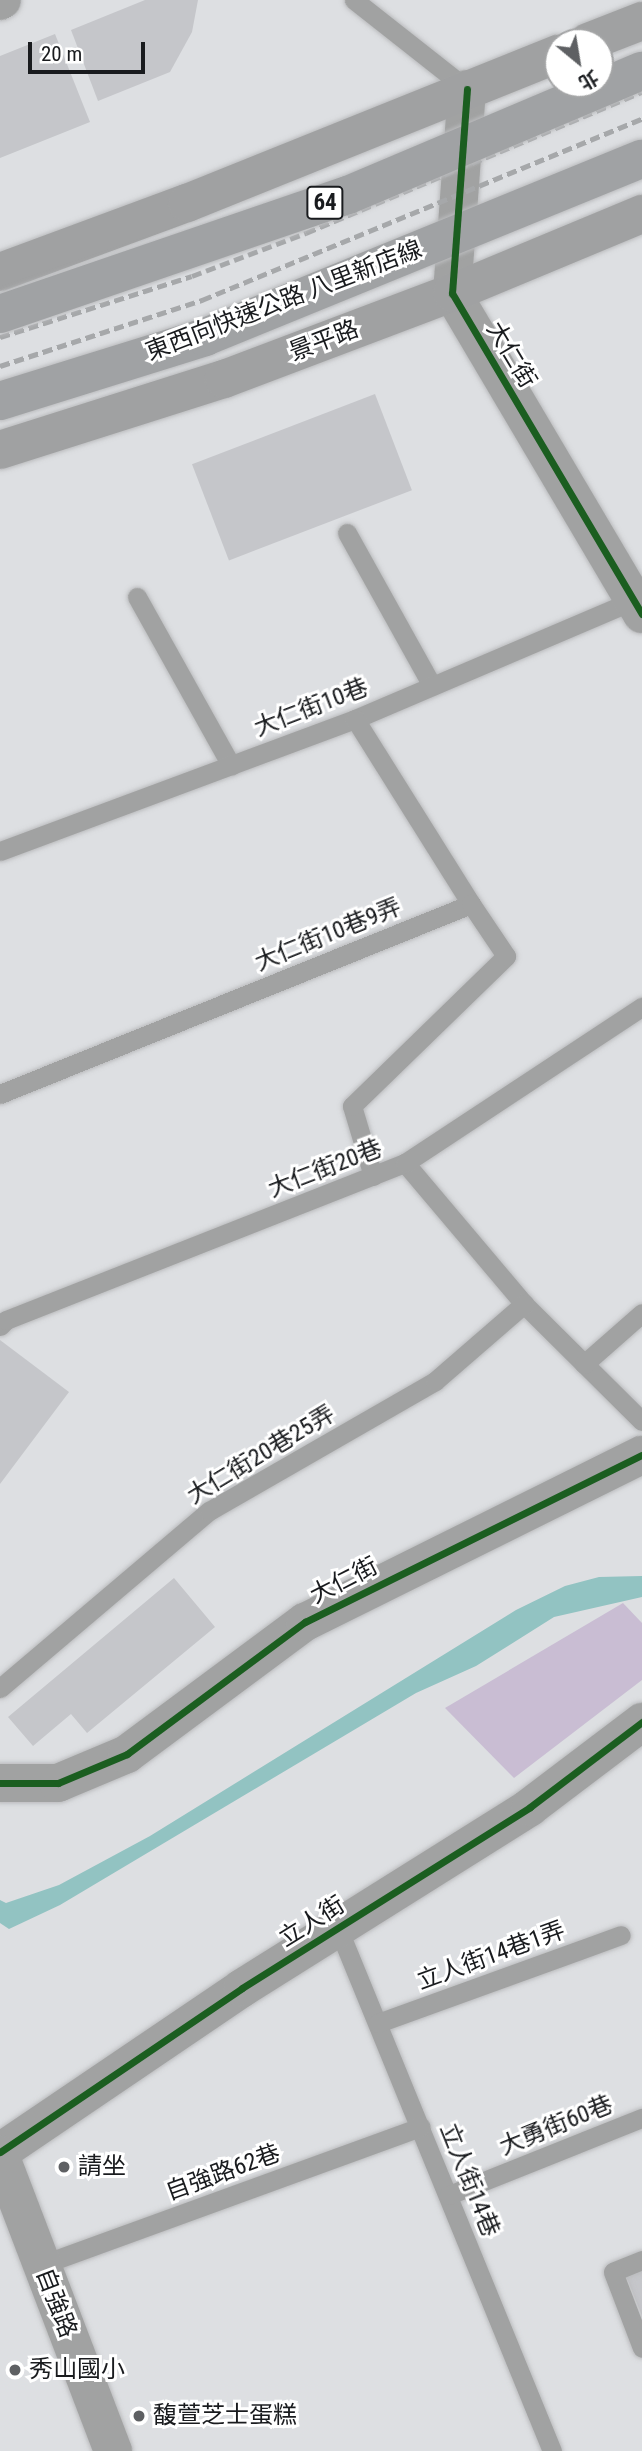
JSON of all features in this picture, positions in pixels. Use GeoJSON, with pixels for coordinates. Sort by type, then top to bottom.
{"type":"FeatureCollection","features":[{"type":"Feature","properties":{"kind":"highway","name":"64"},"geometry":{"type":"LineString","coordinates":[[0,313],[348,195],[642,71]]}},
{"type":"Feature","properties":{"kind":"highway","name":"東西向快速公路 八里新店線"},"geometry":{"type":"LineString","coordinates":[[0,401],[205,337],[642,159]]}},
{"type":"Feature","properties":{"kind":"main road"},"geometry":{"type":"LineString","coordinates":[[614,32],[642,21]]}},
{"type":"Feature","properties":{"kind":"main road"},"geometry":{"type":"LineString","coordinates":[[0,272],[187,203],[544,59]]}},
{"type":"Feature","properties":{"kind":"main road","name":"景平路"},"geometry":{"type":"LineString","coordinates":[[0,450],[223,379],[452,293],[642,214]]}},
{"type":"Feature","properties":{"kind":"street"},"geometry":{"type":"LineString","coordinates":[[452,293],[467,89]]}},
{"type":"Feature","properties":{"kind":"street","name":"大仁街"},"geometry":{"type":"LineString","coordinates":[[452,293],[638,607]]}},
{"type":"Feature","properties":{"kind":"street","name":"大仁街"},"geometry":{"type":"LineString","coordinates":[[0,1783],[58,1783],[127,1754],[305,1622],[642,1455]]}},
{"type":"Feature","properties":{"kind":"street","name":"立人街"},"geometry":{"type":"LineString","coordinates":[[0,2153],[338,1928],[530,1807],[642,1722]]}},
{"type":"Feature","properties":{"kind":"street","name":"自強路"},"geometry":{"type":"LineString","coordinates":[[0,2153],[113,2451]]}},
{"type":"Feature","properties":{"kind":"lane"},"geometry":{"type":"LineString","coordinates":[[354,0],[467,89]]}},
{"type":"Feature","properties":{"kind":"lane"},"geometry":{"type":"LineString","coordinates":[[348,533],[432,686]]}},
{"type":"Feature","properties":{"kind":"lane"},"geometry":{"type":"LineString","coordinates":[[137,597],[231,765]]}},
{"type":"Feature","properties":{"kind":"lane","name":"大仁街10巷"},"geometry":{"type":"LineString","coordinates":[[0,851],[355,719],[432,686],[638,607]]}},
{"type":"Feature","properties":{"kind":"lane"},"geometry":{"type":"LineString","coordinates":[[355,719],[506,956],[352,1106],[373,1176]]}},
{"type":"Feature","properties":{"kind":"lane","name":"大仁街10巷9弄"},"geometry":{"type":"LineString","coordinates":[[0,1094],[471,904]]}},
{"type":"Feature","properties":{"kind":"lane","name":"大仁街20巷"},"geometry":{"type":"LineString","coordinates":[[2,1317],[405,1163],[642,1007]]}},
{"type":"Feature","properties":{"kind":"lane"},"geometry":{"type":"LineString","coordinates":[[405,1163],[524,1304],[642,1421]]}},
{"type":"Feature","properties":{"kind":"lane","name":"大仁街20巷25弄"},"geometry":{"type":"LineString","coordinates":[[0,1688],[209,1511],[435,1381],[524,1304]]}},
{"type":"Feature","properties":{"kind":"lane"},"geometry":{"type":"LineString","coordinates":[[584,1364],[642,1313]]}},
{"type":"Feature","properties":{"kind":"lane","name":"立人街14巷"},"geometry":{"type":"LineString","coordinates":[[338,1928],[552,2451]]}},
{"type":"Feature","properties":{"kind":"lane","name":"立人街14巷1弄"},"geometry":{"type":"LineString","coordinates":[[378,2023],[621,1935]]}},
{"type":"Feature","properties":{"kind":"lane","name":"大勇街60巷"},"geometry":{"type":"LineString","coordinates":[[449,2195],[642,2118]]}},
{"type":"Feature","properties":{"kind":"lane","name":"自強路62巷"},"geometry":{"type":"LineString","coordinates":[[41,2264],[421,2127]]}},
{"type":"Feature","properties":{"kind":"lane"},"geometry":{"type":"LineString","coordinates":[[642,2260],[613,2272],[642,2348]]}},
{"type":"Feature","properties":{"kind":"shaded area"},"geometry":{"type":"Polygon","coordinates":[[[623,1603],[642,1623],[642,1680],[514,1778],[445,1708],[623,1603]]]}},
{"type":"Feature","properties":{"kind":"water"},"geometry":{"type":"Polygon","coordinates":[[[642,1576],[642,1597],[554,1617],[476,1666],[416,1693],[60,1905],[9,1929],[0,1923],[0,1900],[6,1903],[59,1885],[150,1836],[516,1610],[565,1586],[599,1577],[642,1576]]]}},
{"type":"Feature","properties":{"kind":"building"},"geometry":{"type":"Polygon","coordinates":[[[145,0],[198,0],[192,32],[170,72],[98,101],[71,30],[145,0]]]}},
{"type":"Feature","properties":{"kind":"building"},"geometry":{"type":"Polygon","coordinates":[[[55,34],[90,122],[0,158],[0,56],[55,34]]]}},
{"type":"Feature","properties":{"kind":"building"},"geometry":{"type":"Polygon","coordinates":[[[375,394],[412,490],[229,560],[192,464],[375,394]]]}},
{"type":"Feature","properties":{"kind":"building"},"geometry":{"type":"Polygon","coordinates":[[[0,1340],[69,1392],[0,1484],[0,1340]]]}},
{"type":"Feature","properties":{"kind":"building"},"geometry":{"type":"Polygon","coordinates":[[[174,1578],[215,1627],[87,1733],[71,1714],[33,1746],[8,1717],[174,1578]]]}},
{"type":"Feature","properties":{"kind":"building"},"geometry":{"type":"Polygon","coordinates":[[[642,2269],[642,2316],[626,2276],[642,2269]]]}},
{"type":"Feature","properties":{"kind":"railway"},"geometry":{"type":"LineString","coordinates":[[0,337],[192,276],[306,233],[642,92]]}},
{"type":"Feature","properties":{"kind":"railway"},"geometry":{"type":"LineString","coordinates":[[0,366],[202,300],[642,119]]}},
{"type":"Feature","properties":{"kind":"cycle path"},"geometry":{"type":"LineString","coordinates":[[467,89],[452,293],[642,614]]}},
{"type":"Feature","properties":{"kind":"cycle path"},"geometry":{"type":"LineString","coordinates":[[0,1783],[58,1783],[127,1754],[305,1622],[642,1455]]}},
{"type":"Feature","properties":{"kind":"cycle path"},"geometry":{"type":"LineString","coordinates":[[0,2152],[242,1988],[530,1807],[642,1722]]}},
{"type":"Feature","properties":{"kind":"place","name":"請坐"},"geometry":{"type":"Point","coordinates":[64,2167]}},
{"type":"Feature","properties":{"kind":"place","name":"秀山國小"},"geometry":{"type":"Point","coordinates":[15,2370]}},
{"type":"Feature","properties":{"kind":"place","name":"馥萱芝士蛋糕"},"geometry":{"type":"Point","coordinates":[139,2416]}}]}
